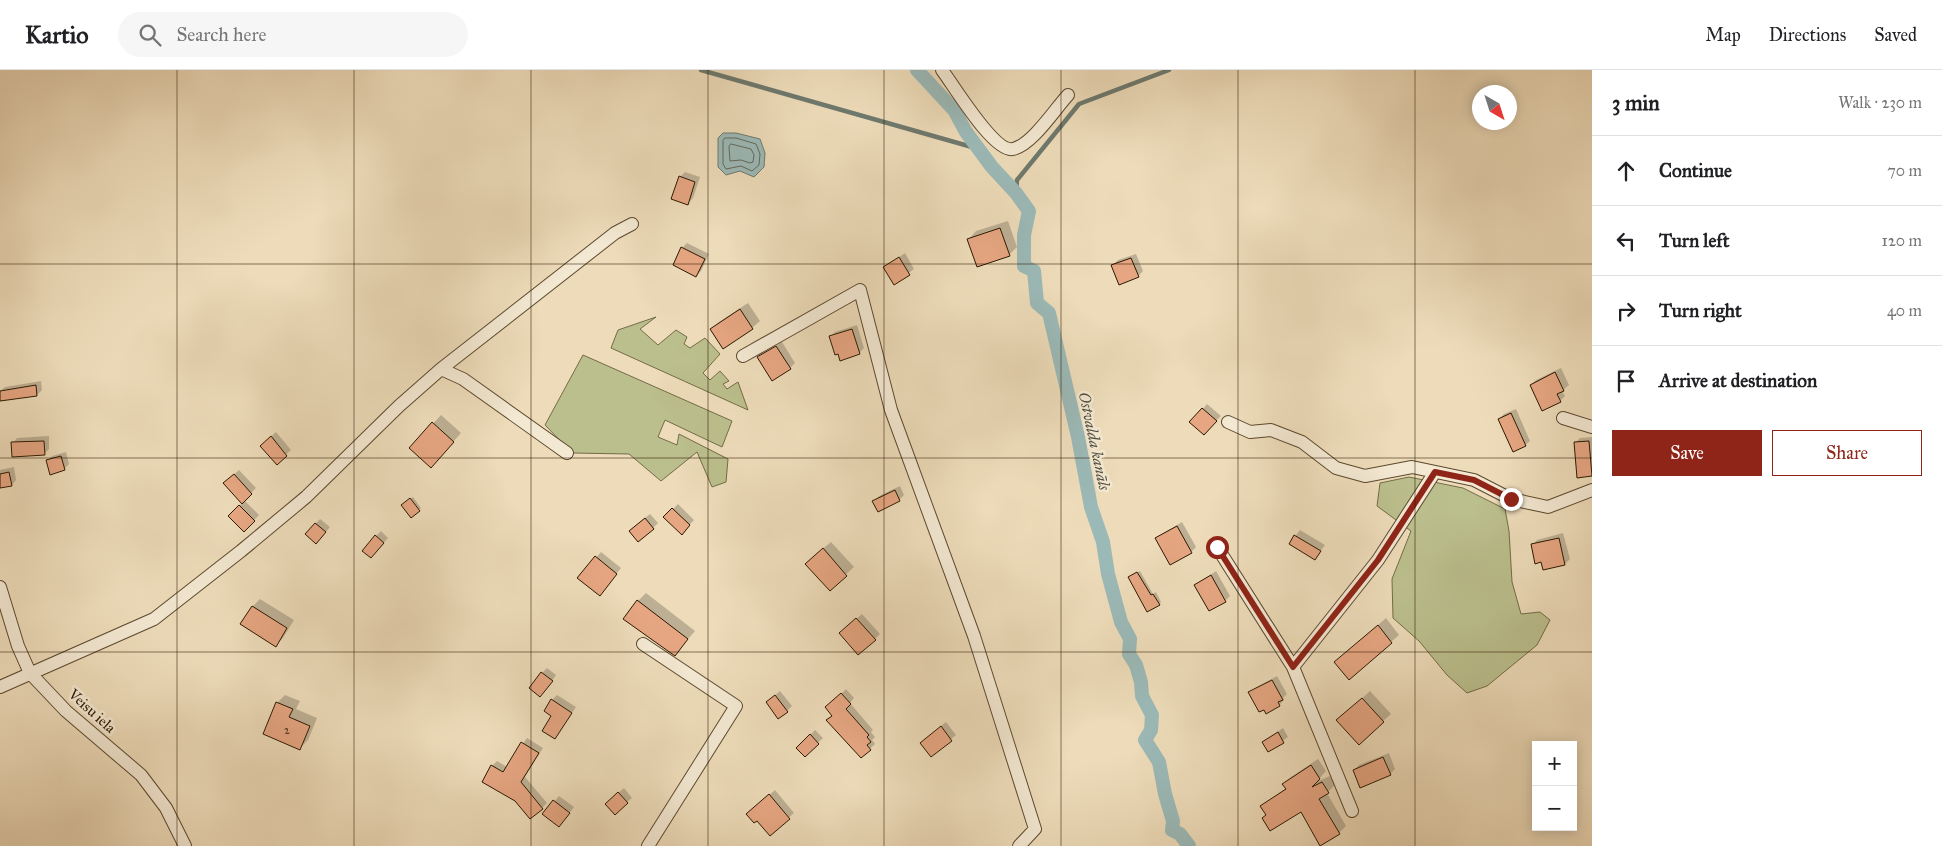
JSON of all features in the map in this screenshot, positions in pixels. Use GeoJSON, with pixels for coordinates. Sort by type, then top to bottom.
{"type":"FeatureCollection","features":[{"type":"Feature","properties":{"kind":"street"},"geometry":{"type":"LineString","coordinates":[[942,70],[990,137],[1003,148],[1012,149],[1024,144],[1068,94]]}},
{"type":"Feature","properties":{"kind":"street"},"geometry":{"type":"LineString","coordinates":[[0,687],[154,618],[241,551],[306,497],[441,369],[615,233],[632,224]]}},
{"type":"Feature","properties":{"kind":"street"},"geometry":{"type":"LineString","coordinates":[[743,356],[860,290],[891,410],[974,636],[1034,829],[1018,846]]}},
{"type":"Feature","properties":{"kind":"street"},"geometry":{"type":"LineString","coordinates":[[441,369],[463,379],[567,453]]}},
{"type":"Feature","properties":{"kind":"street"},"geometry":{"type":"LineString","coordinates":[[1562,418],[1592,427]]}},
{"type":"Feature","properties":{"kind":"street"},"geometry":{"type":"LineString","coordinates":[[1228,422],[1250,432],[1271,430],[1302,442],[1336,468],[1365,476],[1412,467],[1474,480],[1511,499],[1548,507],[1592,490]]}},
{"type":"Feature","properties":{"kind":"street"},"geometry":{"type":"LineString","coordinates":[[1293,667],[1378,560],[1435,472]]}},
{"type":"Feature","properties":{"kind":"street"},"geometry":{"type":"LineString","coordinates":[[1217,547],[1293,667],[1352,811]]}},
{"type":"Feature","properties":{"kind":"street","name":"Veisu iela"},"geometry":{"type":"LineString","coordinates":[[0,586],[18,646],[30,673],[66,711],[141,775],[166,808],[185,846]]}},
{"type":"Feature","properties":{"kind":"street"},"geometry":{"type":"LineString","coordinates":[[643,644],[736,706],[648,846]]}},
{"type":"Feature","properties":{"kind":"green space"},"geometry":{"type":"Polygon","coordinates":[[[656,317],[640,329],[658,345],[676,330],[687,337],[684,344],[690,348],[705,338],[720,354],[703,373],[710,380],[720,371],[729,381],[723,384],[727,389],[738,382],[748,410],[611,348],[618,330],[656,317]]]}},
{"type":"Feature","properties":{"kind":"green space"},"geometry":{"type":"Polygon","coordinates":[[[583,355],[732,421],[722,447],[665,420],[658,437],[677,445],[679,434],[728,459],[726,482],[712,487],[697,452],[661,481],[629,454],[572,453],[545,425],[583,355]]]}},
{"type":"Feature","properties":{"kind":"green space"},"geometry":{"type":"Polygon","coordinates":[[[1409,477],[1463,488],[1505,509],[1509,531],[1512,582],[1521,614],[1540,612],[1550,620],[1537,645],[1487,686],[1467,693],[1447,675],[1419,641],[1393,618],[1392,579],[1411,531],[1377,506],[1380,483],[1409,477]]]}},
{"type":"Feature","properties":{"kind":"water"},"geometry":{"type":"Polygon","coordinates":[[[723,133],[736,133],[760,139],[765,153],[764,167],[754,177],[740,171],[726,175],[718,167],[718,138],[723,133]]]}},
{"type":"Feature","properties":{"kind":"building"},"geometry":{"type":"Polygon","coordinates":[[[679,176],[695,182],[688,205],[671,199],[679,176]]]}},
{"type":"Feature","properties":{"kind":"building"},"geometry":{"type":"Polygon","coordinates":[[[1000,228],[1010,256],[977,267],[967,239],[1000,228]]]}},
{"type":"Feature","properties":{"kind":"building"},"geometry":{"type":"Polygon","coordinates":[[[681,247],[705,259],[696,277],[673,265],[681,247]]]}},
{"type":"Feature","properties":{"kind":"building"},"geometry":{"type":"Polygon","coordinates":[[[899,257],[910,275],[894,285],[883,267],[899,257]]]}},
{"type":"Feature","properties":{"kind":"building"},"geometry":{"type":"Polygon","coordinates":[[[1131,258],[1139,277],[1119,285],[1111,265],[1131,258]]]}},
{"type":"Feature","properties":{"kind":"building"},"geometry":{"type":"Polygon","coordinates":[[[740,309],[753,329],[723,349],[710,329],[740,309]]]}},
{"type":"Feature","properties":{"kind":"building"},"geometry":{"type":"Polygon","coordinates":[[[852,329],[860,354],[840,361],[838,354],[835,355],[829,336],[852,329]]]}},
{"type":"Feature","properties":{"kind":"building"},"geometry":{"type":"Polygon","coordinates":[[[776,346],[791,369],[772,381],[757,357],[776,346]]]}},
{"type":"Feature","properties":{"kind":"building"},"geometry":{"type":"Polygon","coordinates":[[[1555,372],[1564,391],[1557,394],[1561,402],[1542,411],[1530,385],[1555,372]]]}},
{"type":"Feature","properties":{"kind":"building"},"geometry":{"type":"Polygon","coordinates":[[[36,385],[37,396],[0,401],[0,391],[36,385]]]}},
{"type":"Feature","properties":{"kind":"building"},"geometry":{"type":"Polygon","coordinates":[[[1202,408],[1217,421],[1204,435],[1189,422],[1202,408]]]}},
{"type":"Feature","properties":{"kind":"building"},"geometry":{"type":"Polygon","coordinates":[[[1511,413],[1526,446],[1513,452],[1498,419],[1511,413]]]}},
{"type":"Feature","properties":{"kind":"building"},"geometry":{"type":"Polygon","coordinates":[[[432,422],[454,442],[431,468],[409,448],[432,422]]]}},
{"type":"Feature","properties":{"kind":"building"},"geometry":{"type":"Polygon","coordinates":[[[271,436],[287,456],[277,465],[260,446],[271,436]]]}},
{"type":"Feature","properties":{"kind":"building"},"geometry":{"type":"Polygon","coordinates":[[[44,441],[45,455],[12,457],[11,442],[44,441]]]}},
{"type":"Feature","properties":{"kind":"building"},"geometry":{"type":"Polygon","coordinates":[[[1589,441],[1592,476],[1577,478],[1574,442],[1589,441]]]}},
{"type":"Feature","properties":{"kind":"building"},"geometry":{"type":"Polygon","coordinates":[[[61,456],[65,470],[50,475],[46,460],[61,456]]]}},
{"type":"Feature","properties":{"kind":"building"},"geometry":{"type":"Polygon","coordinates":[[[9,472],[12,486],[0,488],[0,474],[9,472]]]}},
{"type":"Feature","properties":{"kind":"building"},"geometry":{"type":"Polygon","coordinates":[[[234,474],[252,494],[242,504],[223,483],[234,474]]]}},
{"type":"Feature","properties":{"kind":"building"},"geometry":{"type":"Polygon","coordinates":[[[895,490],[900,501],[878,512],[872,501],[895,490]]]}},
{"type":"Feature","properties":{"kind":"building"},"geometry":{"type":"Polygon","coordinates":[[[410,498],[420,511],[411,518],[401,505],[410,498]]]}},
{"type":"Feature","properties":{"kind":"building"},"geometry":{"type":"Polygon","coordinates":[[[239,505],[255,521],[244,532],[228,516],[239,505]]]}},
{"type":"Feature","properties":{"kind":"building"},"geometry":{"type":"Polygon","coordinates":[[[672,508],[690,525],[682,535],[663,517],[672,508]]]}},
{"type":"Feature","properties":{"kind":"building"},"geometry":{"type":"Polygon","coordinates":[[[645,518],[654,529],[638,542],[629,531],[645,518]]]}},
{"type":"Feature","properties":{"kind":"building"},"geometry":{"type":"Polygon","coordinates":[[[315,523],[326,532],[316,544],[305,534],[315,523]]]}},
{"type":"Feature","properties":{"kind":"building"},"geometry":{"type":"Polygon","coordinates":[[[1177,526],[1192,553],[1170,565],[1155,538],[1177,526]]]}},
{"type":"Feature","properties":{"kind":"building"},"geometry":{"type":"Polygon","coordinates":[[[375,535],[384,543],[371,558],[362,551],[375,535]]]}},
{"type":"Feature","properties":{"kind":"building"},"geometry":{"type":"Polygon","coordinates":[[[1294,535],[1321,551],[1315,560],[1289,544],[1294,535]]]}},
{"type":"Feature","properties":{"kind":"building"},"geometry":{"type":"Polygon","coordinates":[[[1559,538],[1565,565],[1543,570],[1541,562],[1535,564],[1531,544],[1559,538]]]}},
{"type":"Feature","properties":{"kind":"building"},"geometry":{"type":"Polygon","coordinates":[[[823,548],[847,576],[830,591],[805,564],[823,548]]]}},
{"type":"Feature","properties":{"kind":"building"},"geometry":{"type":"Polygon","coordinates":[[[595,556],[617,574],[600,596],[577,578],[595,556]]]}},
{"type":"Feature","properties":{"kind":"building"},"geometry":{"type":"Polygon","coordinates":[[[1137,572],[1151,595],[1153,594],[1160,605],[1147,612],[1128,577],[1137,572]]]}},
{"type":"Feature","properties":{"kind":"building"},"geometry":{"type":"Polygon","coordinates":[[[1211,575],[1226,602],[1209,611],[1194,585],[1211,575]]]}},
{"type":"Feature","properties":{"kind":"building"},"geometry":{"type":"Polygon","coordinates":[[[637,600],[688,639],[675,656],[623,619],[637,600]]]}},
{"type":"Feature","properties":{"kind":"building"},"geometry":{"type":"Polygon","coordinates":[[[252,606],[287,628],[276,647],[240,624],[252,606]]]}},
{"type":"Feature","properties":{"kind":"building"},"geometry":{"type":"Polygon","coordinates":[[[856,618],[876,640],[858,655],[839,633],[856,618]]]}},
{"type":"Feature","properties":{"kind":"building"},"geometry":{"type":"Polygon","coordinates":[[[1378,625],[1392,643],[1349,680],[1334,662],[1378,625]]]}},
{"type":"Feature","properties":{"kind":"building"},"geometry":{"type":"Polygon","coordinates":[[[541,672],[553,681],[540,697],[529,688],[541,672]]]}},
{"type":"Feature","properties":{"kind":"building"},"geometry":{"type":"Polygon","coordinates":[[[1272,680],[1283,700],[1278,702],[1280,706],[1266,714],[1264,710],[1259,712],[1248,692],[1272,680]]]}},
{"type":"Feature","properties":{"kind":"building"},"geometry":{"type":"Polygon","coordinates":[[[841,693],[851,704],[846,709],[869,735],[867,737],[871,742],[867,745],[871,750],[861,758],[826,720],[832,716],[825,707],[841,693]]]}},
{"type":"Feature","properties":{"kind":"building"},"geometry":{"type":"Polygon","coordinates":[[[775,695],[788,712],[778,719],[766,702],[775,695]]]}},
{"type":"Feature","properties":{"kind":"building"},"geometry":{"type":"Polygon","coordinates":[[[1362,698],[1384,722],[1359,745],[1336,720],[1362,698]]]}},
{"type":"Feature","properties":{"kind":"building"},"geometry":{"type":"Polygon","coordinates":[[[551,699],[572,713],[555,739],[542,731],[551,716],[544,711],[551,699]]]}},
{"type":"Feature","properties":{"kind":"building"},"geometry":{"type":"Polygon","coordinates":[[[276,702],[293,709],[289,717],[310,726],[300,750],[263,734],[276,702]]]}},
{"type":"Feature","properties":{"kind":"building"},"geometry":{"type":"Polygon","coordinates":[[[941,726],[952,741],[931,757],[920,743],[941,726]]]}},
{"type":"Feature","properties":{"kind":"building"},"geometry":{"type":"Polygon","coordinates":[[[1278,732],[1284,743],[1268,752],[1262,742],[1278,732]]]}},
{"type":"Feature","properties":{"kind":"building"},"geometry":{"type":"Polygon","coordinates":[[[810,734],[819,744],[805,757],[796,748],[810,734]]]}},
{"type":"Feature","properties":{"kind":"building"},"geometry":{"type":"Polygon","coordinates":[[[521,742],[539,753],[521,782],[543,809],[530,819],[515,801],[482,782],[491,765],[503,772],[521,742]]]}},
{"type":"Feature","properties":{"kind":"building"},"geometry":{"type":"Polygon","coordinates":[[[1383,757],[1391,775],[1360,788],[1353,770],[1383,757]]]}},
{"type":"Feature","properties":{"kind":"building"},"geometry":{"type":"Polygon","coordinates":[[[1311,765],[1320,779],[1312,787],[1322,782],[1329,793],[1319,799],[1340,834],[1320,846],[1301,812],[1270,831],[1262,818],[1266,815],[1260,806],[1286,789],[1282,784],[1311,765]]]}},
{"type":"Feature","properties":{"kind":"building"},"geometry":{"type":"Polygon","coordinates":[[[618,792],[628,803],[615,815],[605,804],[618,792]]]}},
{"type":"Feature","properties":{"kind":"building"},"geometry":{"type":"Polygon","coordinates":[[[769,794],[790,819],[770,836],[757,821],[754,823],[746,814],[769,794]]]}},
{"type":"Feature","properties":{"kind":"building"},"geometry":{"type":"Polygon","coordinates":[[[553,800],[570,813],[559,827],[542,814],[553,800]]]}},
{"type":"Feature","properties":{"kind":"waterway"},"geometry":{"type":"LineString","coordinates":[[701,70],[979,149]]}},
{"type":"Feature","properties":{"kind":"waterway","name":"Ostvalda kanāls"},"geometry":{"type":"LineString","coordinates":[[917,70],[954,110],[966,132],[1029,211],[1024,235],[1024,266],[1034,271],[1037,303],[1049,313],[1078,437],[1091,507],[1103,542],[1108,574],[1121,622],[1130,639],[1129,654],[1136,665],[1141,682],[1142,696],[1152,715],[1151,730],[1145,740],[1159,762],[1165,794],[1173,821],[1172,830],[1180,834],[1189,846]]}},
{"type":"Feature","properties":{"kind":"waterway"},"geometry":{"type":"LineString","coordinates":[[1016,193],[1017,180],[1079,104],[1169,70]]}},
{"type":"Feature","properties":{"kind":"route"},"geometry":{"type":"LineString","coordinates":[[1217,547],[1293,667],[1378,560],[1435,472],[1474,480],[1511,499]]}}]}
